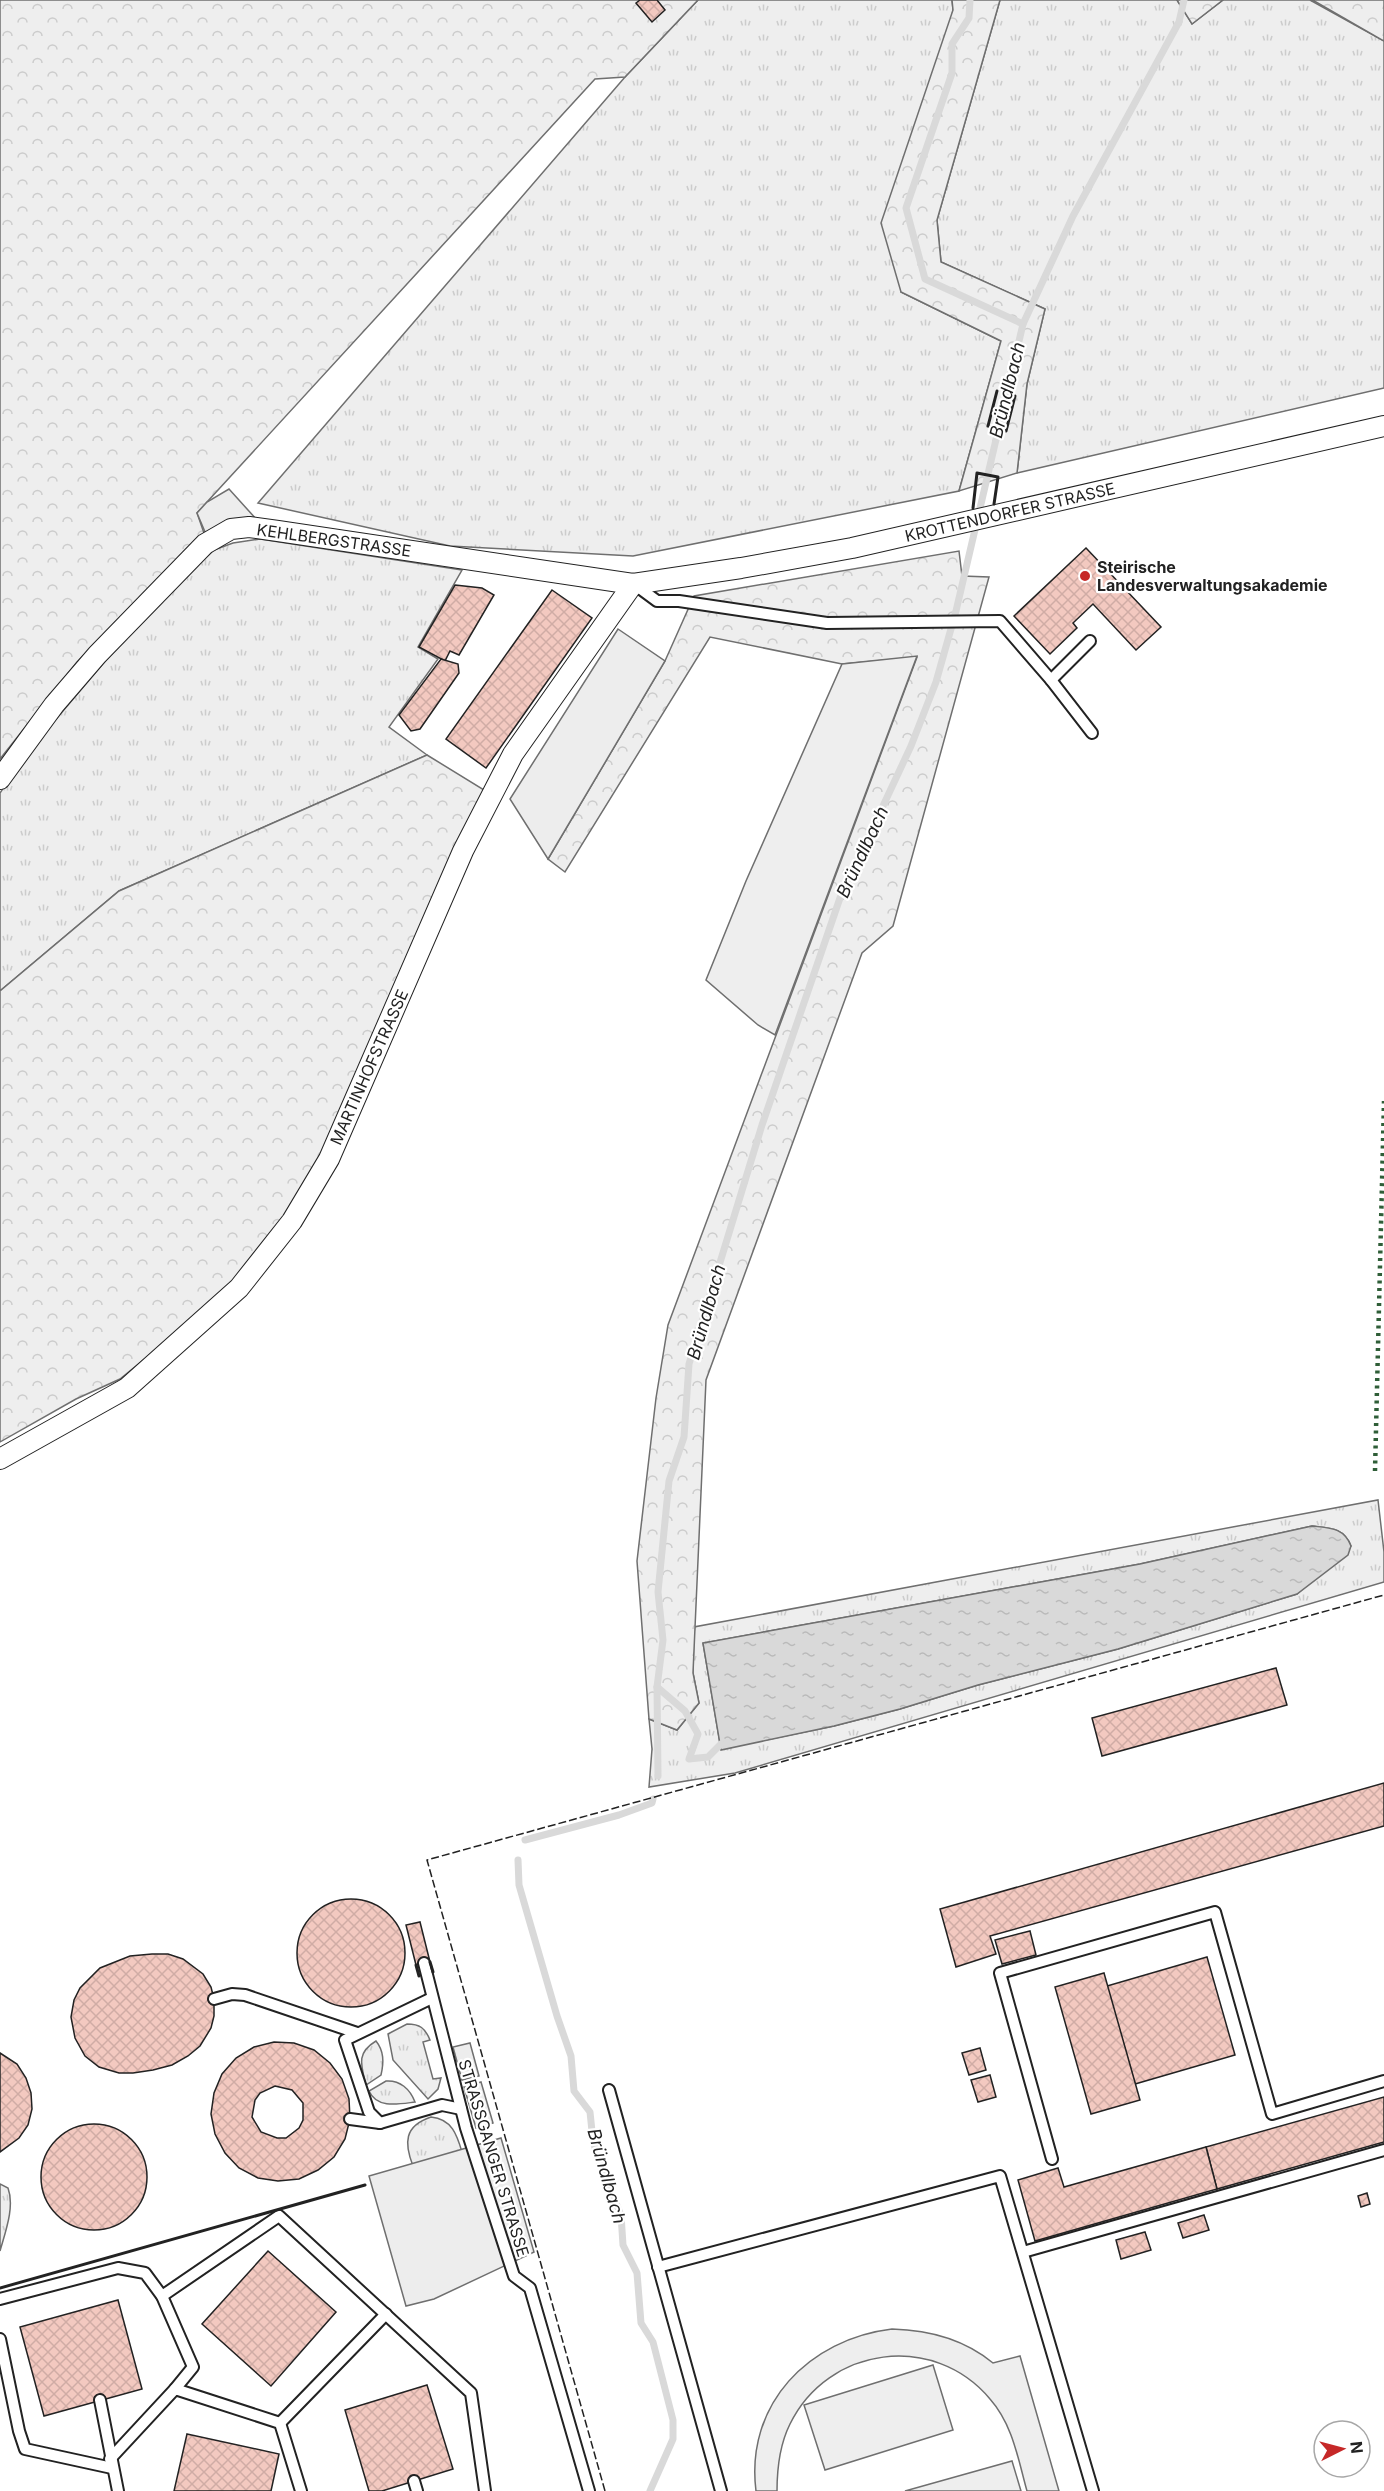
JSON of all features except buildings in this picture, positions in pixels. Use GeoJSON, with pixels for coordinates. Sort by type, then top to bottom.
{"type":"FeatureCollection","features":[{"type":"Feature","properties":{"kind":"street","name":"KROTTENDORFER STRASSE"},"geometry":{"type":"LineString","coordinates":[[633,584],[841,550],[1384,426]]}},
{"type":"Feature","properties":{"kind":"street","name":"KEHLBERGSTRASSE"},"geometry":{"type":"LineString","coordinates":[[0,779],[54,705],[97,655],[205,544],[231,529],[249,527],[633,584]]}},
{"type":"Feature","properties":{"kind":"street","name":"MARTINHOFSTRASSE"},"geometry":{"type":"LineString","coordinates":[[0,1459],[127,1388],[238,1288],[292,1221],[329,1160],[463,851],[513,754],[633,584]]}},
{"type":"Feature","properties":{"kind":"lane"},"geometry":{"type":"LineString","coordinates":[[633,584],[657,601],[679,602],[827,623],[1000,621],[1092,732]]}},
{"type":"Feature","properties":{"kind":"lane"},"geometry":{"type":"LineString","coordinates":[[1051,680],[1090,641]]}},
{"type":"Feature","properties":{"kind":"lane"},"geometry":{"type":"LineString","coordinates":[[1053,2159],[1000,1973],[1215,1912],[1272,2114],[1384,2081]]}},
{"type":"Feature","properties":{"kind":"lane","name":"STRASSGANGER STRASSE"},"geometry":{"type":"LineString","coordinates":[[424,1963],[461,2109],[514,2276],[530,2288],[589,2491]]}},
{"type":"Feature","properties":{"kind":"lane"},"geometry":{"type":"LineString","coordinates":[[214,1999],[232,1994],[245,1995],[357,2033]]}},
{"type":"Feature","properties":{"kind":"lane"},"geometry":{"type":"LineString","coordinates":[[380,2123],[369,2112],[345,2040],[432,1998]]}},
{"type":"Feature","properties":{"kind":"lane"},"geometry":{"type":"LineString","coordinates":[[609,2090],[721,2491]]}},
{"type":"Feature","properties":{"kind":"lane"},"geometry":{"type":"LineString","coordinates":[[350,2120],[380,2123],[442,2105],[461,2109]]}},
{"type":"Feature","properties":{"kind":"lane"},"geometry":{"type":"LineString","coordinates":[[1023,2252],[1384,2150]]}},
{"type":"Feature","properties":{"kind":"lane"},"geometry":{"type":"LineString","coordinates":[[658,2267],[1000,2176],[1093,2491]]}},
{"type":"Feature","properties":{"kind":"lane"},"geometry":{"type":"LineString","coordinates":[[162,2296],[279,2216],[471,2393],[485,2491]]}},
{"type":"Feature","properties":{"kind":"lane"},"geometry":{"type":"LineString","coordinates":[[0,2299],[118,2268],[145,2273],[162,2296],[193,2367],[111,2464]]}},
{"type":"Feature","properties":{"kind":"lane"},"geometry":{"type":"LineString","coordinates":[[280,2423],[386,2314]]}},
{"type":"Feature","properties":{"kind":"lane"},"geometry":{"type":"LineString","coordinates":[[0,2339],[19,2431],[26,2449],[111,2464]]}},
{"type":"Feature","properties":{"kind":"lane"},"geometry":{"type":"LineString","coordinates":[[175,2389],[280,2423]]}},
{"type":"Feature","properties":{"kind":"lane"},"geometry":{"type":"LineString","coordinates":[[100,2400],[108,2431],[111,2464],[118,2491]]}},
{"type":"Feature","properties":{"kind":"lane"},"geometry":{"type":"LineString","coordinates":[[280,2423],[301,2491]]}},
{"type":"Feature","properties":{"kind":"green space"},"geometry":{"type":"Polygon","coordinates":[[[0,0],[698,0],[625,77],[595,79],[197,513],[204,533],[77,662],[0,759],[0,0]]]}},
{"type":"Feature","properties":{"kind":"green space"},"geometry":{"type":"Polygon","coordinates":[[[698,0],[952,0],[953,10],[901,292],[1001,341],[959,491],[633,556],[450,546],[258,503],[625,77],[698,0]]]}},
{"type":"Feature","properties":{"kind":"green space"},"geometry":{"type":"Polygon","coordinates":[[[952,0],[1000,0],[937,220],[941,262],[1045,309],[1027,384],[1017,473],[959,491],[1001,341],[901,292],[881,223],[953,10],[952,0]]]}},
{"type":"Feature","properties":{"kind":"green space"},"geometry":{"type":"Polygon","coordinates":[[[1000,0],[1177,0],[1192,24],[1223,0],[1310,0],[1384,41],[1384,388],[1017,473],[1027,384],[1045,309],[941,262],[937,220],[1000,0]]]}},
{"type":"Feature","properties":{"kind":"green space"},"geometry":{"type":"Polygon","coordinates":[[[1177,0],[1223,0],[1192,24],[1177,0]]]}},
{"type":"Feature","properties":{"kind":"green space"},"geometry":{"type":"Polygon","coordinates":[[[1310,0],[1384,0],[1384,41],[1316,2],[1310,0]]]}},
{"type":"Feature","properties":{"kind":"green space"},"geometry":{"type":"Polygon","coordinates":[[[260,539],[462,570],[418,647],[438,659],[389,727],[427,755],[119,891],[0,991],[0,793],[24,757],[107,659],[194,568],[214,550],[233,543],[260,539]]]}},
{"type":"Feature","properties":{"kind":"green space"},"geometry":{"type":"Polygon","coordinates":[[[959,551],[962,576],[989,577],[893,926],[862,953],[706,1380],[693,1673],[699,1703],[677,1730],[649,1719],[637,1561],[656,1398],[668,1325],[917,657],[842,664],[710,637],[565,872],[548,859],[665,661],[694,596],[959,551]]]}},
{"type":"Feature","properties":{"kind":"green space"},"geometry":{"type":"Polygon","coordinates":[[[917,656],[775,1035],[758,1025],[706,980],[746,881],[842,664],[917,656]]]}},
{"type":"Feature","properties":{"kind":"green space"},"geometry":{"type":"Polygon","coordinates":[[[427,755],[489,793],[305,1194],[239,1282],[120,1379],[76,1399],[0,1442],[0,991],[119,891],[427,755]]]}},
{"type":"Feature","properties":{"kind":"green space"},"geometry":{"type":"Polygon","coordinates":[[[1378,1500],[1384,1552],[1384,1582],[735,1773],[649,1787],[652,1749],[649,1719],[677,1730],[699,1703],[693,1673],[694,1627],[1378,1500]],[[1312,1526],[1140,1564],[703,1643],[721,1749],[834,1726],[900,1709],[978,1685],[1118,1649],[1297,1594],[1351,1546],[1340,1532],[1330,1528],[1312,1526]]]}},
{"type":"Feature","properties":{"kind":"green space"},"geometry":{"type":"Polygon","coordinates":[[[407,2024],[422,2027],[426,2032],[430,2040],[423,2042],[433,2079],[441,2078],[438,2089],[428,2099],[393,2060],[388,2034],[407,2024]]]}},
{"type":"Feature","properties":{"kind":"green space"},"geometry":{"type":"Polygon","coordinates":[[[376,2041],[383,2057],[381,2075],[366,2085],[362,2065],[363,2055],[365,2050],[376,2041]]]}},
{"type":"Feature","properties":{"kind":"green space"},"geometry":{"type":"Polygon","coordinates":[[[386,2081],[404,2086],[415,2102],[389,2104],[377,2101],[369,2091],[386,2081]]]}},
{"type":"Feature","properties":{"kind":"green space"},"geometry":{"type":"Polygon","coordinates":[[[431,2117],[449,2124],[456,2134],[462,2152],[413,2166],[408,2150],[408,2136],[416,2125],[431,2117]]]}},
{"type":"Feature","properties":{"kind":"green space"},"geometry":{"type":"Polygon","coordinates":[[[0,2184],[8,2188],[10,2203],[0,2251],[0,2184]]]}},
{"type":"Feature","properties":{"kind":"green space"},"geometry":{"type":"Polygon","coordinates":[[[892,2329],[920,2331],[946,2337],[970,2348],[993,2363],[1020,2356],[1059,2491],[1027,2491],[1014,2443],[1004,2420],[990,2399],[967,2378],[940,2364],[912,2357],[883,2357],[855,2364],[829,2378],[807,2398],[790,2424],[784,2440],[777,2491],[756,2491],[755,2459],[761,2430],[772,2404],[789,2381],[810,2362],[834,2346],[862,2335],[892,2329]]]}},
{"type":"Feature","properties":{"kind":"green space"},"geometry":{"type":"Polygon","coordinates":[[[933,2365],[953,2430],[825,2470],[804,2405],[933,2365]]]}},
{"type":"Feature","properties":{"kind":"green space"},"geometry":{"type":"Polygon","coordinates":[[[1012,2461],[1021,2491],[905,2491],[1012,2461]]]}},
{"type":"Feature","properties":{"kind":"shaded area"},"geometry":{"type":"Polygon","coordinates":[[[229,489],[257,520],[208,539],[197,513],[207,502],[229,489]]]}},
{"type":"Feature","properties":{"kind":"shaded area"},"geometry":{"type":"Polygon","coordinates":[[[618,629],[665,661],[548,859],[510,799],[618,629]]]}},
{"type":"Feature","properties":{"kind":"shaded area"},"geometry":{"type":"Polygon","coordinates":[[[470,2043],[479,2076],[462,2080],[453,2047],[470,2043]]]}},
{"type":"Feature","properties":{"kind":"shaded area"},"geometry":{"type":"Polygon","coordinates":[[[481,2082],[493,2123],[476,2128],[464,2087],[481,2082]]]}},
{"type":"Feature","properties":{"kind":"shaded area"},"geometry":{"type":"Polygon","coordinates":[[[501,2138],[534,2252],[434,2299],[406,2306],[369,2176],[501,2138]]]}},
{"type":"Feature","properties":{"kind":"water"},"geometry":{"type":"Polygon","coordinates":[[[1312,1526],[1330,1528],[1340,1532],[1351,1546],[1348,1555],[1297,1594],[1118,1649],[978,1685],[900,1709],[834,1726],[721,1750],[703,1643],[1140,1564],[1312,1526]]]}},
{"type":"Feature","properties":{"kind":"waterway","name":"Bründlbach"},"geometry":{"type":"LineString","coordinates":[[658,1776],[657,1687],[663,1640],[658,1592],[669,1481],[684,1437],[689,1364],[762,1125],[840,898],[911,746],[936,682],[956,611],[1023,324],[925,279],[906,208],[952,73],[952,44],[969,18],[970,0]]}},
{"type":"Feature","properties":{"kind":"waterway"},"geometry":{"type":"LineString","coordinates":[[1023,324],[1073,216],[1179,22],[1184,0]]}},
{"type":"Feature","properties":{"kind":"waterway"},"geometry":{"type":"LineString","coordinates":[[657,1687],[685,1711],[698,1734],[689,1759],[708,1757],[721,1744]]}},
{"type":"Feature","properties":{"kind":"waterway","name":"Bründlbach"},"geometry":{"type":"LineString","coordinates":[[525,1840],[619,1815],[652,1803],[653,1799]]}},
{"type":"Feature","properties":{"kind":"waterway","name":"Bründlbach"},"geometry":{"type":"LineString","coordinates":[[518,1860],[519,1885],[571,2056],[574,2091],[590,2112],[593,2141],[601,2168],[621,2215],[623,2245],[637,2273],[641,2323],[653,2342],[673,2420],[673,2439],[650,2491]]}},
{"type":"Feature","properties":{"kind":"hedge"},"geometry":{"type":"LineString","coordinates":[[1375,1471],[1384,1101]]}},
{"type":"Feature","properties":{"kind":"fence"},"geometry":{"type":"LineString","coordinates":[[605,2491],[427,1860],[1384,1595]]}},
{"type":"Feature","properties":{"kind":"wall"},"geometry":{"type":"LineString","coordinates":[[997,391],[988,426],[1006,431],[1015,396]]}},
{"type":"Feature","properties":{"kind":"wall"},"geometry":{"type":"LineString","coordinates":[[973,508],[977,473],[998,477],[994,504]]}},
{"type":"Feature","properties":{"kind":"wall"},"geometry":{"type":"LineString","coordinates":[[430,1962],[433,1972]]}},
{"type":"Feature","properties":{"kind":"wall"},"geometry":{"type":"LineString","coordinates":[[416,1965],[419,1976]]}},
{"type":"Feature","properties":{"kind":"wall"},"geometry":{"type":"LineString","coordinates":[[0,2288],[365,2185]]}},
{"type":"Feature","properties":{"kind":"place","name":"Steirische Landesverwaltungsakademie"},"geometry":{"type":"Point","coordinates":[1085,576]}}]}
